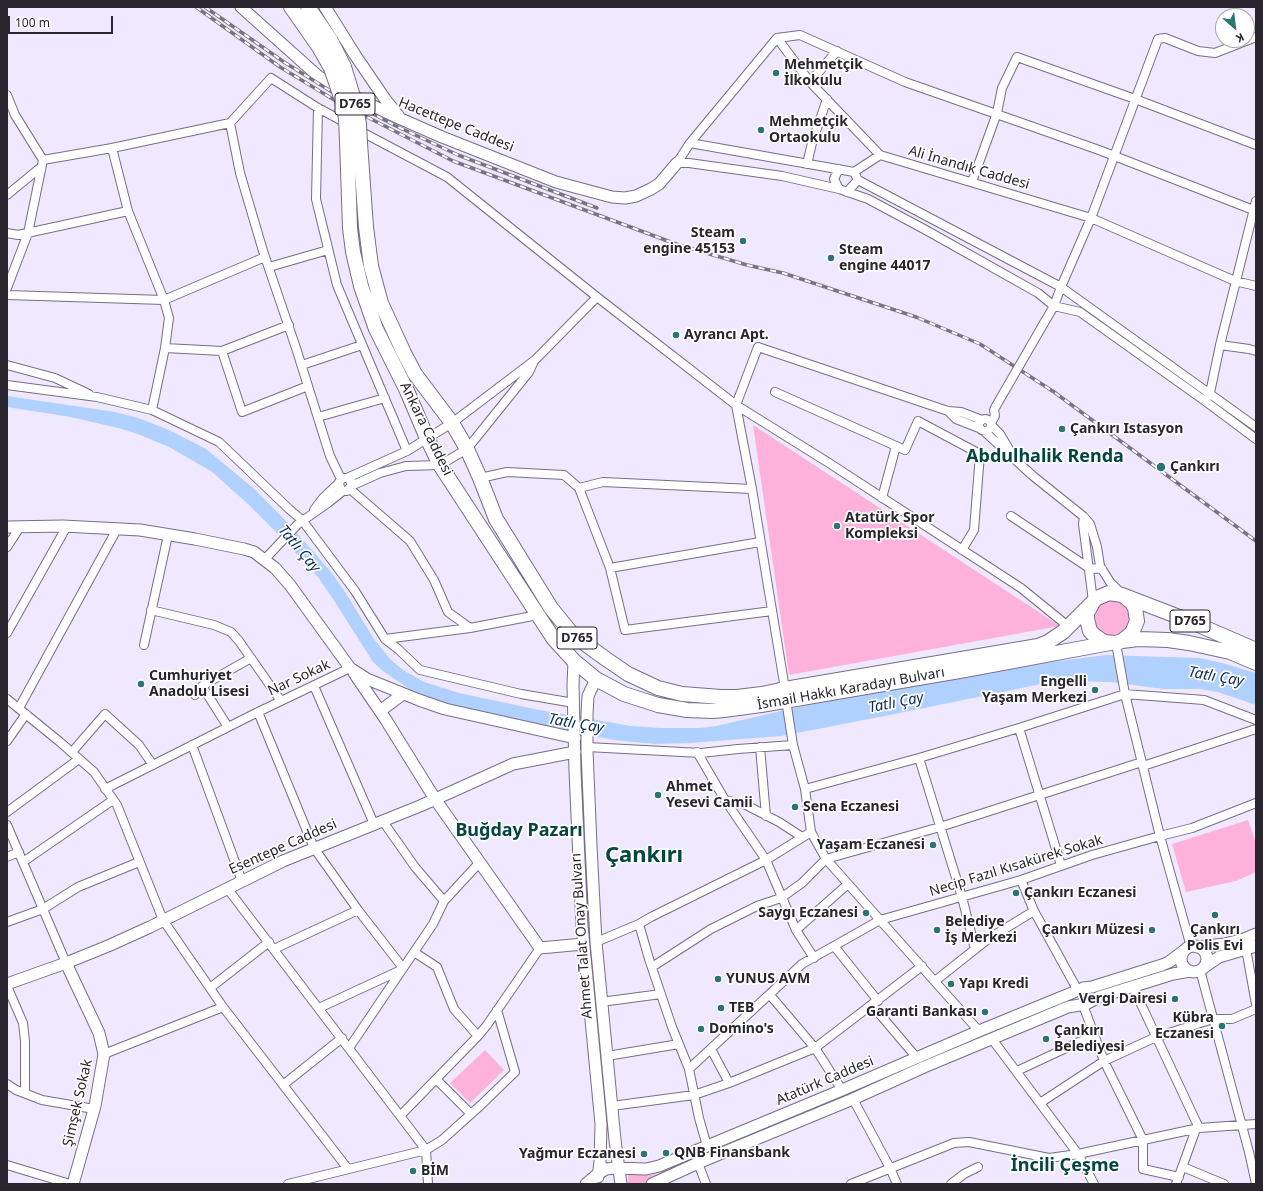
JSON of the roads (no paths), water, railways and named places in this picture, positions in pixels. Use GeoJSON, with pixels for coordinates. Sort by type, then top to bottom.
{"type":"FeatureCollection","features":[{"type":"Feature","properties":{"kind":"highway","name":"D765"},"geometry":{"type":"LineString","coordinates":[[291,7],[319,47],[337,68],[355,103],[359,124],[354,142],[367,244],[376,289],[393,331],[415,374],[452,423],[467,449],[496,519],[551,608],[574,635],[619,668],[647,684],[667,691],[711,697],[737,697],[762,694],[786,699],[1038,646],[1056,638],[1069,627],[1093,601]]}},
{"type":"Feature","properties":{"kind":"highway","name":"D765"},"geometry":{"type":"LineString","coordinates":[[308,7],[330,39],[337,68]]}},
{"type":"Feature","properties":{"kind":"highway","name":"Ankara Caddesi"},"geometry":{"type":"LineString","coordinates":[[354,142],[350,228],[358,276],[376,329],[407,391],[440,465],[553,638],[574,661],[596,679]]}},
{"type":"Feature","properties":{"kind":"highway"},"geometry":{"type":"LineString","coordinates":[[1109,593],[1122,595],[1132,603],[1135,608],[1137,621],[1132,633],[1116,645],[1098,639],[1090,630],[1087,613],[1093,601],[1102,595],[1109,593]]}},
{"type":"Feature","properties":{"kind":"highway","name":"D765"},"geometry":{"type":"LineString","coordinates":[[1122,595],[1187,620],[1256,650]]}},
{"type":"Feature","properties":{"kind":"highway","name":"İsmail Hakkı Karadayı Bulvarı"},"geometry":{"type":"LineString","coordinates":[[596,679],[610,687],[658,705],[687,710],[724,710],[1116,645],[1138,640],[1189,642],[1224,650],[1256,663]]}},
{"type":"Feature","properties":{"kind":"street","name":"Hacettepe Caddesi"},"geometry":{"type":"LineString","coordinates":[[241,7],[328,83],[401,119],[442,137],[556,182],[612,197],[625,198],[644,193],[658,184],[677,163]]}},
{"type":"Feature","properties":{"kind":"street"},"geometry":{"type":"LineString","coordinates":[[326,7],[355,55],[385,99],[401,119]]}},
{"type":"Feature","properties":{"kind":"street"},"geometry":{"type":"LineString","coordinates":[[677,163],[690,143],[777,38],[800,35],[905,82],[1114,156],[1255,211]]}},
{"type":"Feature","properties":{"kind":"street"},"geometry":{"type":"LineString","coordinates":[[987,422],[988,413],[995,408],[1054,306],[1091,218],[1158,39],[1165,38],[1198,51],[1215,53],[1256,37]]}},
{"type":"Feature","properties":{"kind":"street"},"geometry":{"type":"LineString","coordinates":[[690,143],[854,172],[880,155],[810,82],[777,38]]}},
{"type":"Feature","properties":{"kind":"street"},"geometry":{"type":"LineString","coordinates":[[810,82],[836,51]]}},
{"type":"Feature","properties":{"kind":"street"},"geometry":{"type":"LineString","coordinates":[[972,182],[997,114],[1002,88],[1017,57],[1135,99],[1256,145]]}},
{"type":"Feature","properties":{"kind":"street"},"geometry":{"type":"LineString","coordinates":[[7,196],[42,163],[230,123],[271,78],[318,108],[447,177],[597,297],[736,405],[829,463],[1021,588],[1069,627]]}},
{"type":"Feature","properties":{"kind":"street"},"geometry":{"type":"LineString","coordinates":[[7,95],[9,108],[15,115],[42,163],[28,233],[7,288]]}},
{"type":"Feature","properties":{"kind":"street"},"geometry":{"type":"LineString","coordinates":[[806,164],[827,99]]}},
{"type":"Feature","properties":{"kind":"street"},"geometry":{"type":"LineString","coordinates":[[318,108],[316,199],[337,285],[407,451]]}},
{"type":"Feature","properties":{"kind":"street"},"geometry":{"type":"LineString","coordinates":[[230,123],[240,173],[265,257],[289,325],[330,456],[342,480],[340,488],[348,489],[410,541],[434,580],[448,612],[470,628]]}},
{"type":"Feature","properties":{"kind":"street"},"geometry":{"type":"LineString","coordinates":[[112,148],[128,211],[164,300],[169,318],[165,348],[152,410]]}},
{"type":"Feature","properties":{"kind":"street","name":"Ali İnandık Caddesi"},"geometry":{"type":"LineString","coordinates":[[880,155],[1091,218],[1236,281],[1256,286]]}},
{"type":"Feature","properties":{"kind":"street"},"geometry":{"type":"LineString","coordinates":[[677,163],[689,163],[782,176],[843,190],[868,199],[1038,293],[1054,306],[1080,312],[1256,439]]}},
{"type":"Feature","properties":{"kind":"street"},"geometry":{"type":"LineString","coordinates":[[839,169],[834,179],[843,190]]}},
{"type":"Feature","properties":{"kind":"street"},"geometry":{"type":"LineString","coordinates":[[854,172],[858,180],[1061,287],[1256,426]]}},
{"type":"Feature","properties":{"kind":"street"},"geometry":{"type":"LineString","coordinates":[[843,190],[858,180]]}},
{"type":"Feature","properties":{"kind":"street"},"geometry":{"type":"LineString","coordinates":[[1205,401],[1210,393],[1220,345],[1255,211],[1256,201]]}},
{"type":"Feature","properties":{"kind":"street"},"geometry":{"type":"LineString","coordinates":[[7,233],[18,235],[128,211]]}},
{"type":"Feature","properties":{"kind":"street"},"geometry":{"type":"LineString","coordinates":[[269,267],[328,250]]}},
{"type":"Feature","properties":{"kind":"street"},"geometry":{"type":"LineString","coordinates":[[7,295],[164,300],[265,257]]}},
{"type":"Feature","properties":{"kind":"street"},"geometry":{"type":"LineString","coordinates":[[265,559],[342,480],[407,451],[452,423],[535,360],[597,297]]}},
{"type":"Feature","properties":{"kind":"street"},"geometry":{"type":"LineString","coordinates":[[165,348],[222,351],[289,325]]}},
{"type":"Feature","properties":{"kind":"street"},"geometry":{"type":"LineString","coordinates":[[302,365],[362,345]]}},
{"type":"Feature","properties":{"kind":"street"},"geometry":{"type":"LineString","coordinates":[[1220,345],[1256,351]]}},
{"type":"Feature","properties":{"kind":"street"},"geometry":{"type":"LineString","coordinates":[[979,1030],[826,859],[811,832],[805,789],[793,745],[752,489],[736,405],[758,347],[948,411],[961,412],[987,422],[1000,434],[1012,456]]}},
{"type":"Feature","properties":{"kind":"street"},"geometry":{"type":"LineString","coordinates":[[222,351],[242,412],[308,386]]}},
{"type":"Feature","properties":{"kind":"street"},"geometry":{"type":"LineString","coordinates":[[303,520],[348,489],[380,473],[406,466],[440,465],[467,449],[529,372],[535,360]]}},
{"type":"Feature","properties":{"kind":"street"},"geometry":{"type":"LineString","coordinates":[[7,365],[55,378],[97,397]]}},
{"type":"Feature","properties":{"kind":"street"},"geometry":{"type":"LineString","coordinates":[[7,385],[97,397],[152,410],[219,442],[289,509],[303,520],[354,591],[385,639],[420,670],[574,706],[574,661]]}},
{"type":"Feature","properties":{"kind":"street"},"geometry":{"type":"LineString","coordinates":[[775,392],[905,450],[918,421],[980,454],[974,530],[962,550]]}},
{"type":"Feature","properties":{"kind":"street"},"geometry":{"type":"LineString","coordinates":[[318,417],[384,398]]}},
{"type":"Feature","properties":{"kind":"street"},"geometry":{"type":"LineString","coordinates":[[948,411],[956,418],[982,430],[1033,476],[1084,516],[1090,524],[1097,547],[1100,566],[1110,582],[1122,595]]}},
{"type":"Feature","properties":{"kind":"street"},"geometry":{"type":"LineString","coordinates":[[982,430],[979,423],[987,422]]}},
{"type":"Feature","properties":{"kind":"street"},"geometry":{"type":"LineString","coordinates":[[882,498],[896,446]]}},
{"type":"Feature","properties":{"kind":"street"},"geometry":{"type":"LineString","coordinates":[[480,478],[507,472],[564,475],[579,488],[610,568],[625,630],[772,611]]}},
{"type":"Feature","properties":{"kind":"street"},"geometry":{"type":"LineString","coordinates":[[342,480],[351,481],[348,489]]}},
{"type":"Feature","properties":{"kind":"street"},"geometry":{"type":"LineString","coordinates":[[579,488],[603,482],[752,489]]}},
{"type":"Feature","properties":{"kind":"street"},"geometry":{"type":"LineString","coordinates":[[1011,516],[1089,568],[1102,569]]}},
{"type":"Feature","properties":{"kind":"street"},"geometry":{"type":"LineString","coordinates":[[1084,516],[1083,524],[1093,601]]}},
{"type":"Feature","properties":{"kind":"street"},"geometry":{"type":"LineString","coordinates":[[7,633],[67,526]]}},
{"type":"Feature","properties":{"kind":"street"},"geometry":{"type":"LineString","coordinates":[[7,527],[67,526],[140,530],[244,549],[254,552],[265,559],[290,585],[350,668],[380,711],[435,799],[540,948]]}},
{"type":"Feature","properties":{"kind":"street"},"geometry":{"type":"LineString","coordinates":[[7,547],[20,527]]}},
{"type":"Feature","properties":{"kind":"street"},"geometry":{"type":"LineString","coordinates":[[19,708],[117,529]]}},
{"type":"Feature","properties":{"kind":"street"},"geometry":{"type":"LineString","coordinates":[[144,645],[168,535]]}},
{"type":"Feature","properties":{"kind":"street"},"geometry":{"type":"LineString","coordinates":[[610,568],[760,542]]}},
{"type":"Feature","properties":{"kind":"street"},"geometry":{"type":"LineString","coordinates":[[152,610],[225,629],[235,636],[282,701]]}},
{"type":"Feature","properties":{"kind":"street"},"geometry":{"type":"LineString","coordinates":[[385,639],[470,628],[538,615]]}},
{"type":"Feature","properties":{"kind":"street"},"geometry":{"type":"LineString","coordinates":[[1116,645],[1124,690],[1142,764],[1191,948]]}},
{"type":"Feature","properties":{"kind":"street"},"geometry":{"type":"LineString","coordinates":[[195,696],[202,686],[251,658]]}},
{"type":"Feature","properties":{"kind":"street"},"geometry":{"type":"LineString","coordinates":[[350,668],[367,679],[445,709],[575,737]]}},
{"type":"Feature","properties":{"kind":"street","name":"Nar Sokak"},"geometry":{"type":"LineString","coordinates":[[105,789],[258,712],[350,668]]}},
{"type":"Feature","properties":{"kind":"street","name":"Ahmet Talat Onay Bulvarı"},"geometry":{"type":"LineString","coordinates":[[596,679],[588,696],[587,714],[596,942],[615,1140],[621,1184]]}},
{"type":"Feature","properties":{"kind":"street"},"geometry":{"type":"LineString","coordinates":[[202,686],[228,727]]}},
{"type":"Feature","properties":{"kind":"street"},"geometry":{"type":"LineString","coordinates":[[314,686],[378,822],[444,901]]}},
{"type":"Feature","properties":{"kind":"street"},"geometry":{"type":"LineString","coordinates":[[805,789],[919,758],[1019,728],[1124,690],[1204,700],[1256,720]]}},
{"type":"Feature","properties":{"kind":"street"},"geometry":{"type":"LineString","coordinates":[[380,711],[403,694]]}},
{"type":"Feature","properties":{"kind":"street"},"geometry":{"type":"LineString","coordinates":[[7,699],[94,772],[116,806],[163,920],[223,1007],[348,1169]]}},
{"type":"Feature","properties":{"kind":"street","name":"Ahmet Talat Onay Bulvarı"},"geometry":{"type":"LineString","coordinates":[[574,706],[578,856],[583,944],[601,1116],[601,1143],[598,1178]]}},
{"type":"Feature","properties":{"kind":"street"},"geometry":{"type":"LineString","coordinates":[[258,712],[314,848],[402,969]]}},
{"type":"Feature","properties":{"kind":"street"},"geometry":{"type":"LineString","coordinates":[[7,741],[26,714]]}},
{"type":"Feature","properties":{"kind":"street"},"geometry":{"type":"LineString","coordinates":[[72,752],[105,714],[139,745],[153,765]]}},
{"type":"Feature","properties":{"kind":"street"},"geometry":{"type":"LineString","coordinates":[[1019,728],[1061,865]]}},
{"type":"Feature","properties":{"kind":"street"},"geometry":{"type":"LineString","coordinates":[[652,967],[711,929],[757,906],[782,898],[802,883],[826,859],[940,827],[1039,794],[1256,729]]}},
{"type":"Feature","properties":{"kind":"street"},"geometry":{"type":"LineString","coordinates":[[587,742],[697,752],[793,745]]}},
{"type":"Feature","properties":{"kind":"street"},"geometry":{"type":"LineString","coordinates":[[192,745],[242,881]]}},
{"type":"Feature","properties":{"kind":"street"},"geometry":{"type":"LineString","coordinates":[[760,747],[766,816]]}},
{"type":"Feature","properties":{"kind":"street","name":"Esentepe Caddesi"},"geometry":{"type":"LineString","coordinates":[[7,985],[66,963],[125,938],[283,861],[435,799],[513,764],[575,752]]}},
{"type":"Feature","properties":{"kind":"street"},"geometry":{"type":"LineString","coordinates":[[697,752],[725,800],[766,860],[796,930],[814,958]]}},
{"type":"Feature","properties":{"kind":"street"},"geometry":{"type":"LineString","coordinates":[[919,758],[962,897],[975,949]]}},
{"type":"Feature","properties":{"kind":"street"},"geometry":{"type":"LineString","coordinates":[[7,812],[79,759]]}},
{"type":"Feature","properties":{"kind":"street"},"geometry":{"type":"LineString","coordinates":[[23,862],[113,800]]}},
{"type":"Feature","properties":{"kind":"street"},"geometry":{"type":"LineString","coordinates":[[725,800],[746,805],[780,822],[802,837]]}},
{"type":"Feature","properties":{"kind":"street","name":"Necip Fazıl Kısakürek Sokak"},"geometry":{"type":"LineString","coordinates":[[689,1069],[802,964],[880,920],[1021,880],[1092,855],[1192,828],[1256,803]]}},
{"type":"Feature","properties":{"kind":"street"},"geometry":{"type":"LineString","coordinates":[[7,825],[66,963]]}},
{"type":"Feature","properties":{"kind":"street"},"geometry":{"type":"LineString","coordinates":[[596,942],[639,924],[766,860],[811,832]]}},
{"type":"Feature","properties":{"kind":"street"},"geometry":{"type":"LineString","coordinates":[[7,856],[19,852]]}},
{"type":"Feature","properties":{"kind":"street"},"geometry":{"type":"LineString","coordinates":[[7,922],[43,909],[78,887],[139,862]]}},
{"type":"Feature","properties":{"kind":"street"},"geometry":{"type":"LineString","coordinates":[[349,1048],[433,924],[444,901],[480,862]]}},
{"type":"Feature","properties":{"kind":"street"},"geometry":{"type":"LineString","coordinates":[[1021,880],[1034,911],[1078,990],[1073,996],[1074,1001],[1083,1004],[1104,1061],[1143,1140],[1143,1169],[1177,1180],[1197,1129],[1133,987]]}},
{"type":"Feature","properties":{"kind":"street"},"geometry":{"type":"LineString","coordinates":[[796,930],[848,884]]}},
{"type":"Feature","properties":{"kind":"street"},"geometry":{"type":"LineString","coordinates":[[228,888],[426,1150],[428,1184]]}},
{"type":"Feature","properties":{"kind":"street"},"geometry":{"type":"LineString","coordinates":[[210,988],[272,946],[358,910]]}},
{"type":"Feature","properties":{"kind":"street"},"geometry":{"type":"LineString","coordinates":[[935,981],[988,939],[1034,911]]}},
{"type":"Feature","properties":{"kind":"street"},"geometry":{"type":"LineString","coordinates":[[639,924],[661,994],[689,1069],[707,1146]]}},
{"type":"Feature","properties":{"kind":"street","name":"Atatürk Caddesi"},"geometry":{"type":"LineString","coordinates":[[586,1184],[598,1178],[606,1169],[619,1168],[639,1170],[653,1168],[842,1090],[979,1030],[1078,990],[1162,965],[1191,948],[1230,942],[1256,934]]}},
{"type":"Feature","properties":{"kind":"street"},"geometry":{"type":"LineString","coordinates":[[400,1116],[478,1036],[540,948],[583,944]]}},
{"type":"Feature","properties":{"kind":"street"},"geometry":{"type":"LineString","coordinates":[[834,946],[916,1058]]}},
{"type":"Feature","properties":{"kind":"street"},"geometry":{"type":"LineString","coordinates":[[1251,947],[1256,1004]]}},
{"type":"Feature","properties":{"kind":"street","name":"Atatürk Caddesi"},"geometry":{"type":"LineString","coordinates":[[652,1184],[698,1163],[853,1099],[1068,1007],[1083,1004],[1099,997],[1173,974],[1198,970],[1219,958],[1251,947]]}},
{"type":"Feature","properties":{"kind":"street"},"geometry":{"type":"LineString","coordinates":[[1191,948],[1203,950],[1206,956],[1206,963],[1198,970],[1185,968],[1182,962],[1182,956],[1191,948]]}},
{"type":"Feature","properties":{"kind":"street"},"geometry":{"type":"LineString","coordinates":[[414,952],[437,967],[454,1009],[478,1036]]}},
{"type":"Feature","properties":{"kind":"street","name":"Şimşek Sokak"},"geometry":{"type":"LineString","coordinates":[[66,963],[99,1033],[104,1054],[94,1109],[73,1184]]}},
{"type":"Feature","properties":{"kind":"street"},"geometry":{"type":"LineString","coordinates":[[612,1106],[694,1095],[729,1083],[815,1048],[922,966]]}},
{"type":"Feature","properties":{"kind":"street"},"geometry":{"type":"LineString","coordinates":[[319,1008],[402,969]]}},
{"type":"Feature","properties":{"kind":"street"},"geometry":{"type":"LineString","coordinates":[[1198,970],[1213,1018],[1242,1124],[1256,1184]]}},
{"type":"Feature","properties":{"kind":"street"},"geometry":{"type":"LineString","coordinates":[[7,985],[23,1023],[25,1041],[25,1094]]}},
{"type":"Feature","properties":{"kind":"street"},"geometry":{"type":"LineString","coordinates":[[602,1002],[661,994]]}},
{"type":"Feature","properties":{"kind":"street"},"geometry":{"type":"LineString","coordinates":[[770,994],[815,1048],[842,1090]]}},
{"type":"Feature","properties":{"kind":"street"},"geometry":{"type":"LineString","coordinates":[[104,1054],[223,1007]]}},
{"type":"Feature","properties":{"kind":"street"},"geometry":{"type":"LineString","coordinates":[[1040,1103],[1104,1061],[1156,1037],[1213,1018],[1232,1019],[1256,1009]]}},
{"type":"Feature","properties":{"kind":"street"},"geometry":{"type":"LineString","coordinates":[[288,1184],[426,1150],[442,1140],[515,1072],[497,1010]]}},
{"type":"Feature","properties":{"kind":"street"},"geometry":{"type":"LineString","coordinates":[[1017,1071],[1094,1035]]}},
{"type":"Feature","properties":{"kind":"street"},"geometry":{"type":"LineString","coordinates":[[283,1085],[342,1038]]}},
{"type":"Feature","properties":{"kind":"street"},"geometry":{"type":"LineString","coordinates":[[992,1039],[1078,1154],[1094,1184]]}},
{"type":"Feature","properties":{"kind":"street"},"geometry":{"type":"LineString","coordinates":[[607,1056],[679,1044]]}},
{"type":"Feature","properties":{"kind":"street"},"geometry":{"type":"LineString","coordinates":[[711,1049],[729,1083]]}},
{"type":"Feature","properties":{"kind":"street"},"geometry":{"type":"LineString","coordinates":[[436,1078],[471,1114]]}},
{"type":"Feature","properties":{"kind":"street"},"geometry":{"type":"LineString","coordinates":[[7,1084],[16,1090],[42,1100],[94,1109]]}},
{"type":"Feature","properties":{"kind":"street"},"geometry":{"type":"LineString","coordinates":[[853,1099],[897,1184]]}},
{"type":"Feature","properties":{"kind":"street"},"geometry":{"type":"LineString","coordinates":[[852,1184],[954,1143],[969,1142],[1049,1158],[1078,1154],[1197,1129],[1256,1124]]}},
{"type":"Feature","properties":{"kind":"street"},"geometry":{"type":"LineString","coordinates":[[698,1163],[706,1184]]}},
{"type":"Feature","properties":{"kind":"street"},"geometry":{"type":"LineString","coordinates":[[7,1165],[70,1184]]}},
{"type":"Feature","properties":{"kind":"street"},"geometry":{"type":"LineString","coordinates":[[951,1184],[964,1174],[978,1167]]}},
{"type":"Feature","properties":{"kind":"street"},"geometry":{"type":"LineString","coordinates":[[1183,1167],[1224,1184]]}},
{"type":"Feature","properties":{"kind":"water","name":"Tatlı Çay"},"geometry":{"type":"Polygon","coordinates":[[[7,396],[115,412],[138,418],[169,430],[206,449],[252,487],[287,522],[311,549],[331,572],[374,639],[390,659],[403,670],[424,682],[459,693],[539,710],[631,726],[700,728],[716,726],[803,706],[1029,665],[1106,655],[1200,658],[1256,673],[1256,705],[1218,692],[1200,689],[1163,689],[1111,682],[1051,682],[781,736],[690,743],[654,744],[615,740],[569,732],[448,705],[418,695],[383,671],[373,662],[318,577],[248,504],[211,471],[169,447],[138,434],[71,417],[7,407],[7,396]]]}},
{"type":"Feature","properties":{"kind":"railway"},"geometry":{"type":"LineString","coordinates":[[196,7],[280,67],[336,101],[453,161],[676,244],[747,265],[783,273],[916,317],[980,344],[1054,392],[1256,541]]}},
{"type":"Feature","properties":{"kind":"railway"},"geometry":{"type":"LineString","coordinates":[[205,7],[284,62],[337,95],[396,126],[458,155],[597,208]]}},
{"type":"Feature","properties":{"kind":"place","name":"Mehmetçik İlkokulu"},"geometry":{"type":"Point","coordinates":[776,73]}},
{"type":"Feature","properties":{"kind":"place","name":"Mehmetçik Ortaokulu"},"geometry":{"type":"Point","coordinates":[761,130]}},
{"type":"Feature","properties":{"kind":"place","name":"Steam engine 45153"},"geometry":{"type":"Point","coordinates":[743,241]}},
{"type":"Feature","properties":{"kind":"place","name":"Steam engine 44017"},"geometry":{"type":"Point","coordinates":[831,258]}},
{"type":"Feature","properties":{"kind":"place","name":"Ayrancı Apt."},"geometry":{"type":"Point","coordinates":[676,335]}},
{"type":"Feature","properties":{"kind":"place","name":"Çankırı Istasyon"},"geometry":{"type":"Point","coordinates":[1062,429]}},
{"type":"Feature","properties":{"kind":"place","name":"Çankırı"},"geometry":{"type":"Point","coordinates":[1161,467]}},
{"type":"Feature","properties":{"kind":"place","name":"Atatürk Spor Kompleksi"},"geometry":{"type":"Point","coordinates":[837,526]}},
{"type":"Feature","properties":{"kind":"place","name":"Cumhuriyet Anadolu Lisesi"},"geometry":{"type":"Point","coordinates":[141,684]}},
{"type":"Feature","properties":{"kind":"place","name":"Engelli Yaşam Merkezi"},"geometry":{"type":"Point","coordinates":[1095,690]}},
{"type":"Feature","properties":{"kind":"place","name":"Ahmet Yesevi Camii"},"geometry":{"type":"Point","coordinates":[658,795]}},
{"type":"Feature","properties":{"kind":"place","name":"Sena Eczanesi"},"geometry":{"type":"Point","coordinates":[795,807]}},
{"type":"Feature","properties":{"kind":"place","name":"Yaşam Eczanesi"},"geometry":{"type":"Point","coordinates":[933,845]}},
{"type":"Feature","properties":{"kind":"place","name":"Çankırı Eczanesi"},"geometry":{"type":"Point","coordinates":[1016,893]}},
{"type":"Feature","properties":{"kind":"place","name":"Saygı Eczanesi"},"geometry":{"type":"Point","coordinates":[866,913]}},
{"type":"Feature","properties":{"kind":"place","name":"Çankırı Polis Evi"},"geometry":{"type":"Point","coordinates":[1215,915]}},
{"type":"Feature","properties":{"kind":"place","name":"Belediye İş Merkezi"},"geometry":{"type":"Point","coordinates":[937,930]}},
{"type":"Feature","properties":{"kind":"place","name":"Çankırı Müzesi"},"geometry":{"type":"Point","coordinates":[1152,930]}},
{"type":"Feature","properties":{"kind":"place","name":"YUNUS AVM"},"geometry":{"type":"Point","coordinates":[718,979]}},
{"type":"Feature","properties":{"kind":"place","name":"Yapı Kredi"},"geometry":{"type":"Point","coordinates":[951,984]}},
{"type":"Feature","properties":{"kind":"place","name":"Vergi Dairesi"},"geometry":{"type":"Point","coordinates":[1175,999]}},
{"type":"Feature","properties":{"kind":"place","name":"TEB"},"geometry":{"type":"Point","coordinates":[721,1008]}},
{"type":"Feature","properties":{"kind":"place","name":"Garanti Bankası"},"geometry":{"type":"Point","coordinates":[985,1012]}},
{"type":"Feature","properties":{"kind":"place","name":"Kübra Eczanesi"},"geometry":{"type":"Point","coordinates":[1222,1026]}},
{"type":"Feature","properties":{"kind":"place","name":"Domino's"},"geometry":{"type":"Point","coordinates":[701,1029]}},
{"type":"Feature","properties":{"kind":"place","name":"Çankırı Belediyesi"},"geometry":{"type":"Point","coordinates":[1046,1039]}},
{"type":"Feature","properties":{"kind":"place","name":"QNB Finansbank"},"geometry":{"type":"Point","coordinates":[666,1153]}},
{"type":"Feature","properties":{"kind":"place","name":"Yağmur Eczanesi"},"geometry":{"type":"Point","coordinates":[644,1154]}},
{"type":"Feature","properties":{"kind":"place","name":"BİM"},"geometry":{"type":"Point","coordinates":[413,1171]}},
{"type":"Feature","properties":{"kind":"district","name":"Abdulhalik Renda"},"geometry":{"type":"Point","coordinates":[1045,457]}},
{"type":"Feature","properties":{"kind":"district","name":"Buğday Pazarı"},"geometry":{"type":"Point","coordinates":[519,831]}},
{"type":"Feature","properties":{"kind":"district","name":"Çankırı"},"geometry":{"type":"Point","coordinates":[644,856]}},
{"type":"Feature","properties":{"kind":"district","name":"İncili Çeşme"},"geometry":{"type":"Point","coordinates":[1065,1166]}}]}
